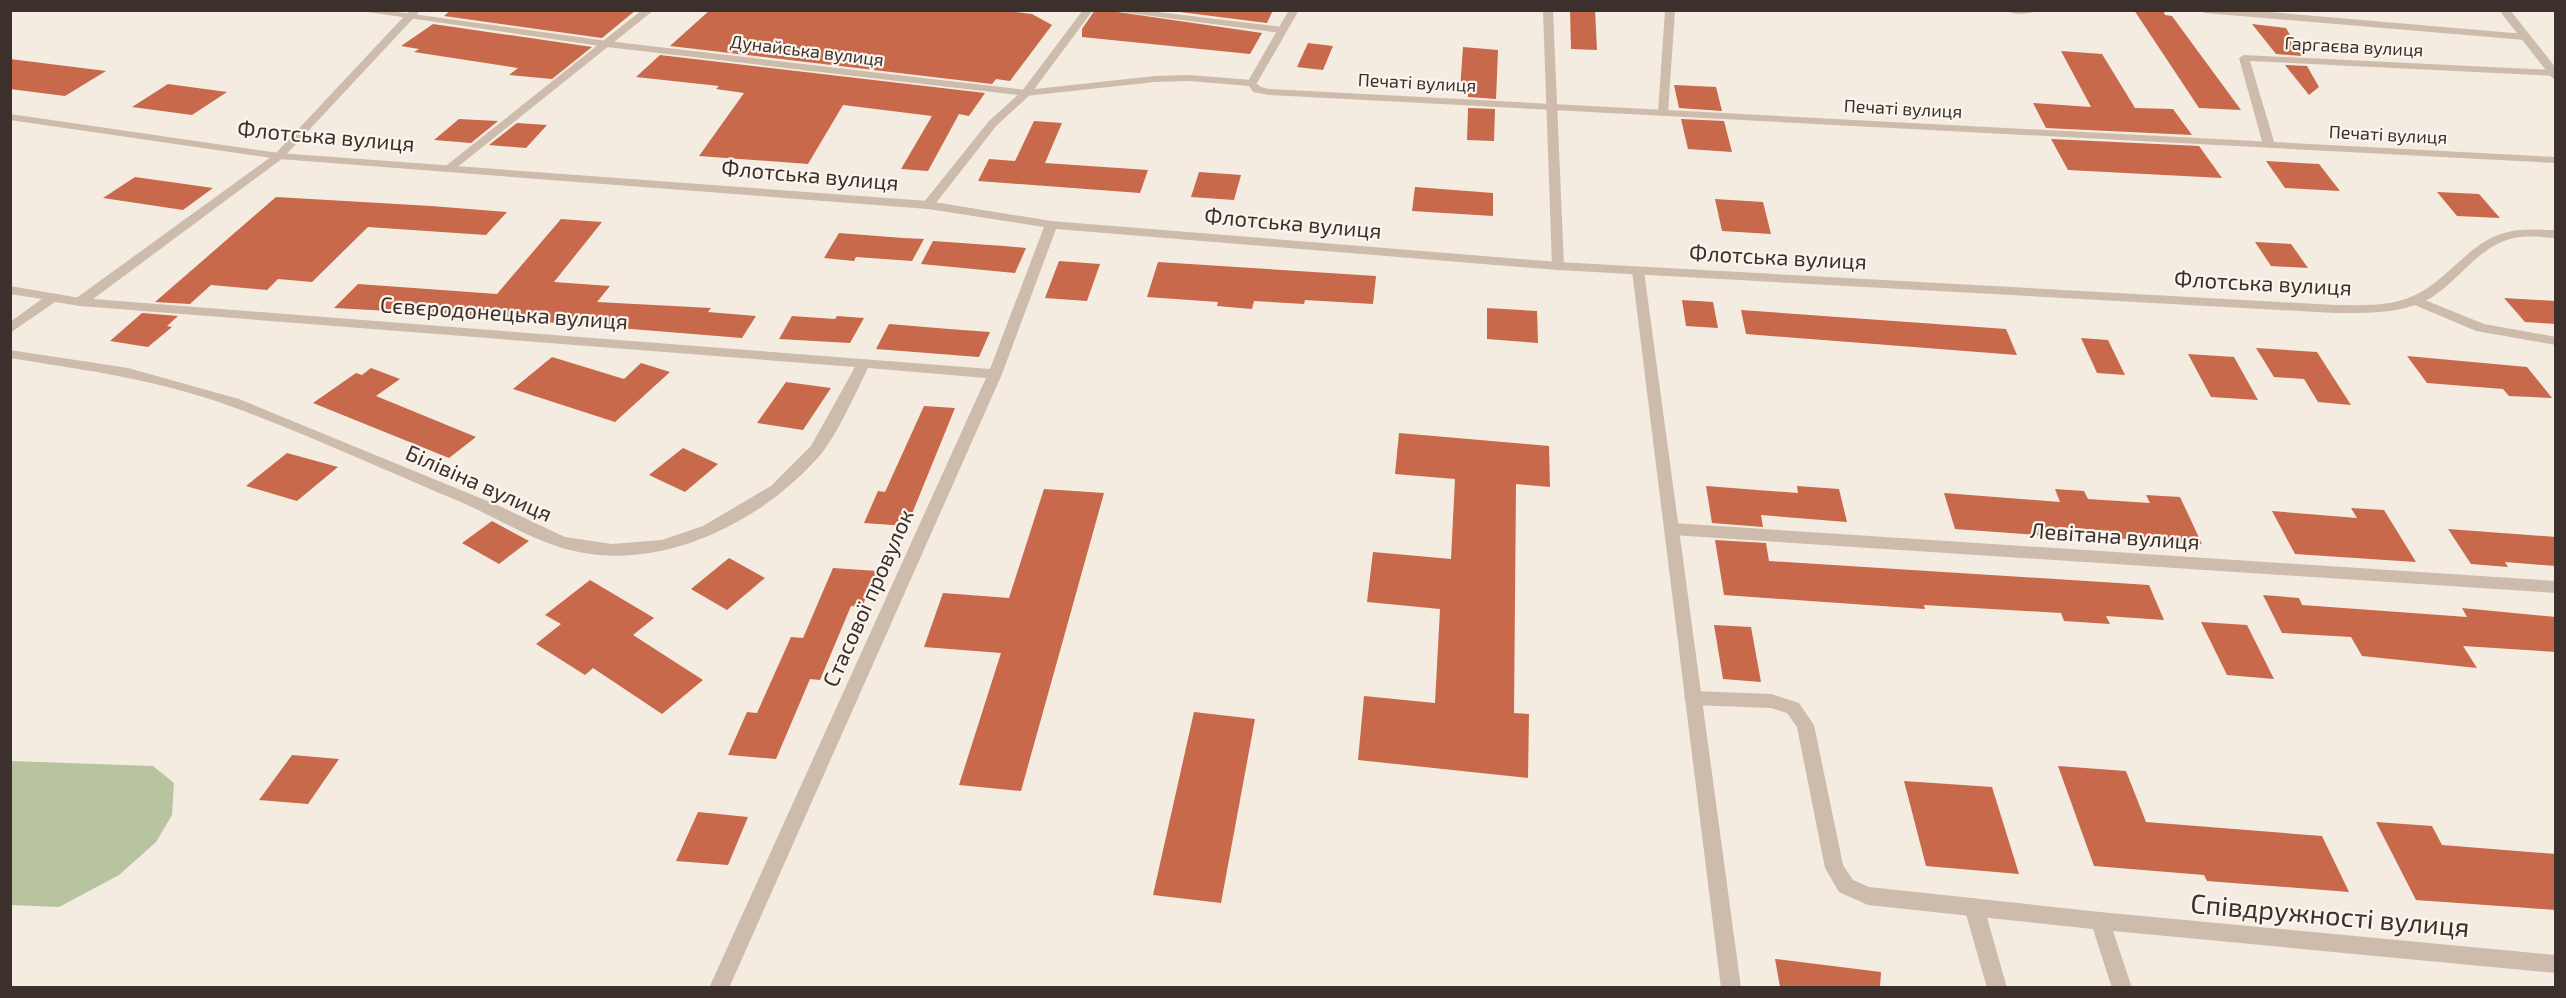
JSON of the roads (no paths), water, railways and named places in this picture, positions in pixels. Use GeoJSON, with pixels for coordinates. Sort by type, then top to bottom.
{"type":"FeatureCollection","features":[{"type":"Feature","properties":{"kind":"street","name":"Дунайська вулиця"},"geometry":{"type":"LineString","coordinates":[[359,10],[414,14],[607,44],[1026,93],[1052,92],[1155,79],[1189,78],[1252,83]]}},
{"type":"Feature","properties":{"kind":"street"},"geometry":{"type":"LineString","coordinates":[[451,167],[649,10]]}},
{"type":"Feature","properties":{"kind":"street"},"geometry":{"type":"LineString","coordinates":[[928,206],[993,123],[1026,93],[1088,10]]}},
{"type":"Feature","properties":{"kind":"street"},"geometry":{"type":"LineString","coordinates":[[1111,10],[1282,30]]}},
{"type":"Feature","properties":{"kind":"street"},"geometry":{"type":"LineString","coordinates":[[1252,83],[1294,10]]}},
{"type":"Feature","properties":{"kind":"street"},"geometry":{"type":"LineString","coordinates":[[1548,10],[1558,266]]}},
{"type":"Feature","properties":{"kind":"street"},"geometry":{"type":"LineString","coordinates":[[1663,113],[1670,10]]}},
{"type":"Feature","properties":{"kind":"street"},"geometry":{"type":"LineString","coordinates":[[2009,10],[2033,10]]}},
{"type":"Feature","properties":{"kind":"street"},"geometry":{"type":"LineString","coordinates":[[2205,10],[2525,37]]}},
{"type":"Feature","properties":{"kind":"street","name":"Гаргаєва вулиця"},"geometry":{"type":"LineString","coordinates":[[2504,10],[2554,73]]}},
{"type":"Feature","properties":{"kind":"street"},"geometry":{"type":"LineString","coordinates":[[80,302],[279,156],[414,14]]}},
{"type":"Feature","properties":{"kind":"street","name":"Гаргаєва вулиця"},"geometry":{"type":"LineString","coordinates":[[2269,145],[2244,58],[2554,73]]}},
{"type":"Feature","properties":{"kind":"street","name":"Печаті вулиця"},"geometry":{"type":"LineString","coordinates":[[1252,83],[1257,90],[1269,92],[2556,160]]}},
{"type":"Feature","properties":{"kind":"street","name":"Флотська вулиця"},"geometry":{"type":"LineString","coordinates":[[10,117],[279,156],[451,167],[928,206],[1051,225],[1558,266],[2335,309],[2369,309],[2415,300],[2430,293],[2501,238],[2529,233],[2556,234]]}},
{"type":"Feature","properties":{"kind":"street","name":"Стасової провулок"},"geometry":{"type":"LineString","coordinates":[[719,987],[995,374],[1051,225]]}},
{"type":"Feature","properties":{"kind":"street"},"geometry":{"type":"LineString","coordinates":[[1638,271],[1731,987]]}},
{"type":"Feature","properties":{"kind":"street","name":"Сєвєродонецька вулиця"},"geometry":{"type":"LineString","coordinates":[[10,290],[80,302],[995,374]]}},
{"type":"Feature","properties":{"kind":"street"},"geometry":{"type":"LineString","coordinates":[[10,328],[53,297]]}},
{"type":"Feature","properties":{"kind":"street"},"geometry":{"type":"LineString","coordinates":[[2415,300],[2481,328],[2556,341]]}},
{"type":"Feature","properties":{"kind":"street","name":"Білівіна вулиця"},"geometry":{"type":"LineString","coordinates":[[10,354],[128,372],[234,402],[492,509],[562,542],[612,550],[663,546],[708,530],[776,490],[816,449],[865,362]]}},
{"type":"Feature","properties":{"kind":"street","name":"Левітана вулиця"},"geometry":{"type":"LineString","coordinates":[[1672,529],[2556,587]]}},
{"type":"Feature","properties":{"kind":"street","name":"Співдружності вулиця"},"geometry":{"type":"LineString","coordinates":[[1694,698],[1771,701],[1793,708],[1805,725],[1834,868],[1846,886],[1868,896],[2100,921],[2556,964]]}},
{"type":"Feature","properties":{"kind":"street"},"geometry":{"type":"LineString","coordinates":[[1974,907],[1997,987]]}},
{"type":"Feature","properties":{"kind":"street"},"geometry":{"type":"LineString","coordinates":[[2100,921],[2122,987]]}}]}
